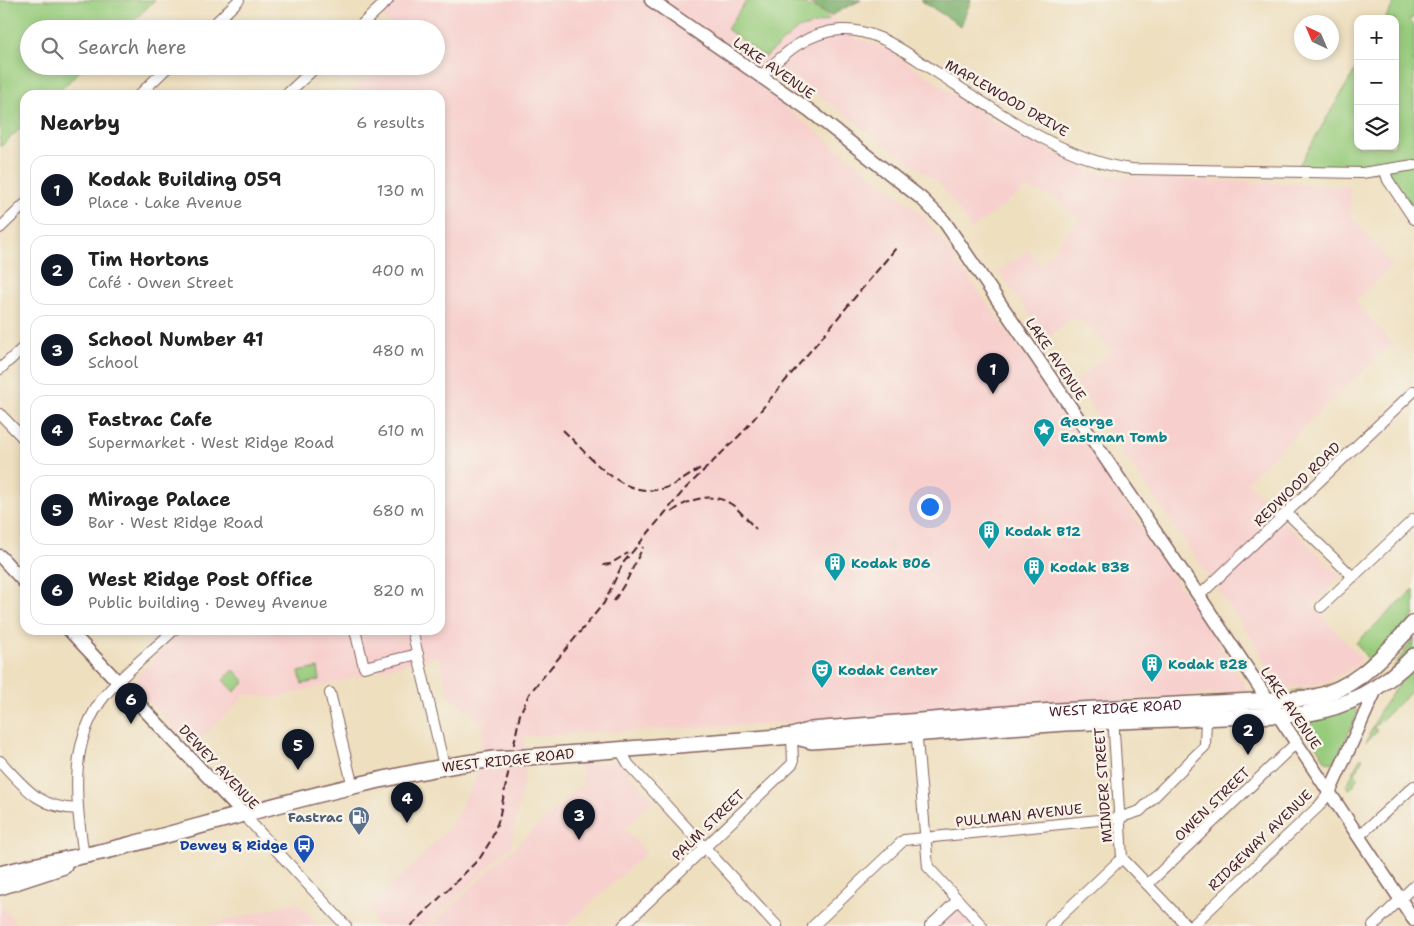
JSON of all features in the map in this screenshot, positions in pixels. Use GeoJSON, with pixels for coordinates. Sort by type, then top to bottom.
{"type":"FeatureCollection","features":[{"type":"Feature","properties":{"kind":"highway","name":"WEST RIDGE ROAD"},"geometry":{"type":"LineString","coordinates":[[0,874],[36,864],[84,857],[353,787],[444,766],[494,759],[792,736],[811,730],[916,728],[1311,698],[1348,685],[1369,670],[1414,623]]}},
{"type":"Feature","properties":{"kind":"highway"},"geometry":{"type":"LineString","coordinates":[[1377,687],[1385,668],[1414,628]]}},
{"type":"Feature","properties":{"kind":"highway","name":"WEST RIDGE ROAD"},"geometry":{"type":"LineString","coordinates":[[1113,714],[1206,718],[1304,714],[1331,708],[1377,687],[1399,671],[1414,656]]}},
{"type":"Feature","properties":{"kind":"highway"},"geometry":{"type":"LineString","coordinates":[[1399,671],[1414,666]]}},
{"type":"Feature","properties":{"kind":"highway","name":"WEST RIDGE ROAD"},"geometry":{"type":"LineString","coordinates":[[0,887],[50,872],[84,857]]}},
{"type":"Feature","properties":{"kind":"main road","name":"LAKE AVENUE"},"geometry":{"type":"LineString","coordinates":[[651,0],[829,125],[922,199],[944,221],[1199,596],[1414,920]]}},
{"type":"Feature","properties":{"kind":"main road"},"geometry":{"type":"LineString","coordinates":[[0,556],[20,578]]}},
{"type":"Feature","properties":{"kind":"main road","name":"DEWEY AVENUE"},"geometry":{"type":"LineString","coordinates":[[74,635],[244,815]]}},
{"type":"Feature","properties":{"kind":"main road","name":"RIDGEWAY AVENUE"},"geometry":{"type":"LineString","coordinates":[[1329,793],[1377,687]]}},
{"type":"Feature","properties":{"kind":"street"},"geometry":{"type":"LineString","coordinates":[[218,20],[239,0]]}},
{"type":"Feature","properties":{"kind":"street"},"geometry":{"type":"LineString","coordinates":[[367,20],[388,0]]}},
{"type":"Feature","properties":{"kind":"street","name":"MAPLEWOOD DRIVE"},"geometry":{"type":"LineString","coordinates":[[761,76],[793,46],[808,38],[840,30],[859,31],[885,41],[1013,121],[1079,155],[1108,166],[1132,169],[1357,173],[1385,171],[1414,165]]}},
{"type":"Feature","properties":{"kind":"street"},"geometry":{"type":"LineString","coordinates":[[144,90],[160,75]]}},
{"type":"Feature","properties":{"kind":"street"},"geometry":{"type":"LineString","coordinates":[[291,90],[307,75]]}},
{"type":"Feature","properties":{"kind":"street"},"geometry":{"type":"LineString","coordinates":[[1385,171],[1388,180],[1414,219]]}},
{"type":"Feature","properties":{"kind":"street"},"geometry":{"type":"LineString","coordinates":[[0,228],[20,209]]}},
{"type":"Feature","properties":{"kind":"street"},"geometry":{"type":"LineString","coordinates":[[0,370],[20,351]]}},
{"type":"Feature","properties":{"kind":"street","name":"REDWOOD ROAD"},"geometry":{"type":"LineString","coordinates":[[1199,596],[1414,391]]}},
{"type":"Feature","properties":{"kind":"street"},"geometry":{"type":"LineString","coordinates":[[0,414],[20,435]]}},
{"type":"Feature","properties":{"kind":"street"},"geometry":{"type":"LineString","coordinates":[[1287,513],[1353,577]]}},
{"type":"Feature","properties":{"kind":"street"},"geometry":{"type":"LineString","coordinates":[[1321,607],[1414,519]]}},
{"type":"Feature","properties":{"kind":"street"},"geometry":{"type":"LineString","coordinates":[[84,857],[78,810],[78,762],[82,736],[107,693],[169,635]]}},
{"type":"Feature","properties":{"kind":"street"},"geometry":{"type":"LineString","coordinates":[[356,635],[364,667],[418,654]]}},
{"type":"Feature","properties":{"kind":"street"},"geometry":{"type":"LineString","coordinates":[[413,635],[444,766]]}},
{"type":"Feature","properties":{"kind":"street"},"geometry":{"type":"LineString","coordinates":[[330,694],[353,787]]}},
{"type":"Feature","properties":{"kind":"street","name":"MINDER STREET"},"geometry":{"type":"LineString","coordinates":[[1113,714],[1122,858],[1187,926]]}},
{"type":"Feature","properties":{"kind":"street","name":"PULLMAN AVENUE"},"geometry":{"type":"LineString","coordinates":[[813,926],[904,840],[1118,818],[1140,811],[1205,746],[1206,718]]}},
{"type":"Feature","properties":{"kind":"street"},"geometry":{"type":"LineString","coordinates":[[916,728],[929,869],[982,926]]}},
{"type":"Feature","properties":{"kind":"street","name":"PALM STREET"},"geometry":{"type":"LineString","coordinates":[[623,926],[793,763],[792,736]]}},
{"type":"Feature","properties":{"kind":"street","name":"OWEN STREET"},"geometry":{"type":"LineString","coordinates":[[1148,884],[1296,743]]}},
{"type":"Feature","properties":{"kind":"street"},"geometry":{"type":"LineString","coordinates":[[620,750],[628,765],[777,926]]}},
{"type":"Feature","properties":{"kind":"street"},"geometry":{"type":"LineString","coordinates":[[0,761],[27,790],[44,803],[59,809],[78,810]]}},
{"type":"Feature","properties":{"kind":"street"},"geometry":{"type":"LineString","coordinates":[[1358,837],[1414,786]]}},
{"type":"Feature","properties":{"kind":"street","name":"RIDGEWAY AVENUE"},"geometry":{"type":"LineString","coordinates":[[1192,926],[1319,806],[1329,793]]}},
{"type":"Feature","properties":{"kind":"street","name":"DEWEY AVENUE"},"geometry":{"type":"LineString","coordinates":[[244,815],[346,926]]}},
{"type":"Feature","properties":{"kind":"street"},"geometry":{"type":"LineString","coordinates":[[1050,926],[1122,858]]}},
{"type":"Feature","properties":{"kind":"street"},"geometry":{"type":"LineString","coordinates":[[1373,926],[1414,886]]}},
{"type":"Feature","properties":{"kind":"street"},"geometry":{"type":"LineString","coordinates":[[930,926],[958,900]]}},
{"type":"Feature","properties":{"kind":"shaded area"},"geometry":{"type":"Polygon","coordinates":[[[395,0],[806,0],[830,16],[856,39],[873,43],[890,51],[994,122],[1090,170],[1108,175],[1351,187],[1351,216],[1392,265],[1355,301],[1392,343],[1247,481],[1287,525],[1341,576],[1311,605],[1362,659],[1362,662],[1329,681],[1287,688],[1267,669],[1253,640],[1075,383],[1110,350],[1094,331],[1073,316],[1047,339],[999,271],[1028,250],[1040,265],[1079,220],[1054,198],[1027,188],[972,229],[940,184],[784,70],[763,90],[923,215],[1065,411],[1245,685],[1246,691],[868,719],[524,736],[525,771],[511,846],[426,926],[376,926],[370,907],[448,830],[476,778],[484,725],[449,697],[439,655],[274,698],[247,694],[192,747],[139,692],[136,683],[139,674],[177,635],[445,635],[445,90],[351,90],[367,75],[445,75],[445,20],[387,20],[379,12],[395,0]]]}},
{"type":"Feature","properties":{"kind":"shaded area"},"geometry":{"type":"Polygon","coordinates":[[[618,761],[654,800],[624,828],[646,852],[566,926],[430,926],[582,784],[580,765],[618,761]]]}},
{"type":"Feature","properties":{"kind":"shaded area"},"geometry":{"type":"Polygon","coordinates":[[[297,902],[319,926],[204,926],[297,902]]]}},
{"type":"Feature","properties":{"kind":"shaded area"},"geometry":{"type":"Polygon","coordinates":[[[0,904],[18,926],[0,926],[0,904]]]}},
{"type":"Feature","properties":{"kind":"shaded area"},"geometry":{"type":"Polygon","coordinates":[[[958,908],[976,926],[939,926],[958,908]]]}},
{"type":"Feature","properties":{"kind":"green space"},"geometry":{"type":"Polygon","coordinates":[[[0,0],[155,0],[134,20],[20,20],[20,75],[76,75],[60,90],[20,90],[20,129],[0,147],[0,0]]]}},
{"type":"Feature","properties":{"kind":"green space"},"geometry":{"type":"Polygon","coordinates":[[[747,0],[793,2],[816,8],[824,13],[829,20],[798,29],[765,57],[727,29],[747,0]]]}},
{"type":"Feature","properties":{"kind":"green space"},"geometry":{"type":"Polygon","coordinates":[[[806,0],[861,0],[830,16],[806,0]]]}},
{"type":"Feature","properties":{"kind":"green space"},"geometry":{"type":"Polygon","coordinates":[[[920,0],[971,0],[961,26],[920,0]]]}},
{"type":"Feature","properties":{"kind":"green space"},"geometry":{"type":"Polygon","coordinates":[[[1396,0],[1414,0],[1414,17],[1409,20],[1414,25],[1414,219],[1385,171],[1295,172],[1354,72],[1354,150],[1399,150],[1399,15],[1387,15],[1396,0]]]}},
{"type":"Feature","properties":{"kind":"green space"},"geometry":{"type":"Polygon","coordinates":[[[1414,589],[1414,616],[1374,659],[1361,669],[1348,677],[1339,681],[1358,670],[1368,659],[1356,643],[1414,589]]]}},
{"type":"Feature","properties":{"kind":"green space"},"geometry":{"type":"Polygon","coordinates":[[[1414,637],[1414,648],[1389,674],[1414,637]]]}},
{"type":"Feature","properties":{"kind":"green space"},"geometry":{"type":"Polygon","coordinates":[[[318,668],[320,680],[302,684],[299,672],[318,668]]]}},
{"type":"Feature","properties":{"kind":"green space"},"geometry":{"type":"Polygon","coordinates":[[[1410,669],[1414,669],[1414,689],[1374,727],[1377,731],[1366,742],[1381,709],[1410,669]]]}},
{"type":"Feature","properties":{"kind":"green space"},"geometry":{"type":"Polygon","coordinates":[[[234,670],[245,682],[234,692],[223,680],[234,670]]]}},
{"type":"Feature","properties":{"kind":"green space"},"geometry":{"type":"Polygon","coordinates":[[[1331,684],[1321,688],[1310,689],[1331,684]]]}},
{"type":"Feature","properties":{"kind":"green space"},"geometry":{"type":"Polygon","coordinates":[[[1354,707],[1357,710],[1357,715],[1336,759],[1332,763],[1326,761],[1302,724],[1303,721],[1354,707]]]}},
{"type":"Feature","properties":{"kind":"green space"},"geometry":{"type":"Polygon","coordinates":[[[1360,758],[1363,758],[1355,774],[1358,777],[1354,783],[1355,785],[1349,789],[1347,786],[1360,758]]]}},
{"type":"Feature","properties":{"kind":"railway"},"geometry":{"type":"LineString","coordinates":[[411,926],[480,858],[491,840],[499,819],[520,714],[529,694],[604,603],[623,563],[685,489],[742,433],[896,248]]}},
{"type":"Feature","properties":{"kind":"railway"},"geometry":{"type":"LineString","coordinates":[[563,430],[608,474],[635,488],[649,490],[665,488],[702,467]]}},
{"type":"Feature","properties":{"kind":"railway"},"geometry":{"type":"LineString","coordinates":[[672,512],[694,500],[702,498],[719,499],[727,501],[734,506],[756,529]]}},
{"type":"Feature","properties":{"kind":"railway"},"geometry":{"type":"LineString","coordinates":[[614,601],[627,580],[643,547]]}},
{"type":"Feature","properties":{"kind":"railway"},"geometry":{"type":"LineString","coordinates":[[603,565],[610,564],[628,553]]}},
{"type":"Feature","properties":{"kind":"place","name":"Kodak Building 059"},"geometry":{"type":"Point","coordinates":[993,394]}},
{"type":"Feature","properties":{"kind":"place","name":"George Eastman Tomb"},"geometry":{"type":"Point","coordinates":[1044,448]}},
{"type":"Feature","properties":{"kind":"place","name":"Kodak B12"},"geometry":{"type":"Point","coordinates":[989,550]}},
{"type":"Feature","properties":{"kind":"place","name":"Kodak B06"},"geometry":{"type":"Point","coordinates":[835,582]}},
{"type":"Feature","properties":{"kind":"place","name":"Kodak B38"},"geometry":{"type":"Point","coordinates":[1034,586]}},
{"type":"Feature","properties":{"kind":"place","name":"Kodak B28"},"geometry":{"type":"Point","coordinates":[1152,683]}},
{"type":"Feature","properties":{"kind":"place","name":"Kodak Center"},"geometry":{"type":"Point","coordinates":[822,689]}},
{"type":"Feature","properties":{"kind":"place","name":"West Ridge Post Office"},"geometry":{"type":"Point","coordinates":[131,724]}},
{"type":"Feature","properties":{"kind":"place","name":"Tim Hortons"},"geometry":{"type":"Point","coordinates":[1248,755]}},
{"type":"Feature","properties":{"kind":"place","name":"Mirage Palace"},"geometry":{"type":"Point","coordinates":[298,770]}},
{"type":"Feature","properties":{"kind":"place","name":"Fastrac Cafe"},"geometry":{"type":"Point","coordinates":[407,823]}},
{"type":"Feature","properties":{"kind":"place","name":"Fastrac"},"geometry":{"type":"Point","coordinates":[359,836]}},
{"type":"Feature","properties":{"kind":"place","name":"School Number 41"},"geometry":{"type":"Point","coordinates":[579,840]}},
{"type":"Feature","properties":{"kind":"place","name":"Dewey & Ridge"},"geometry":{"type":"Point","coordinates":[304,864]}}]}
